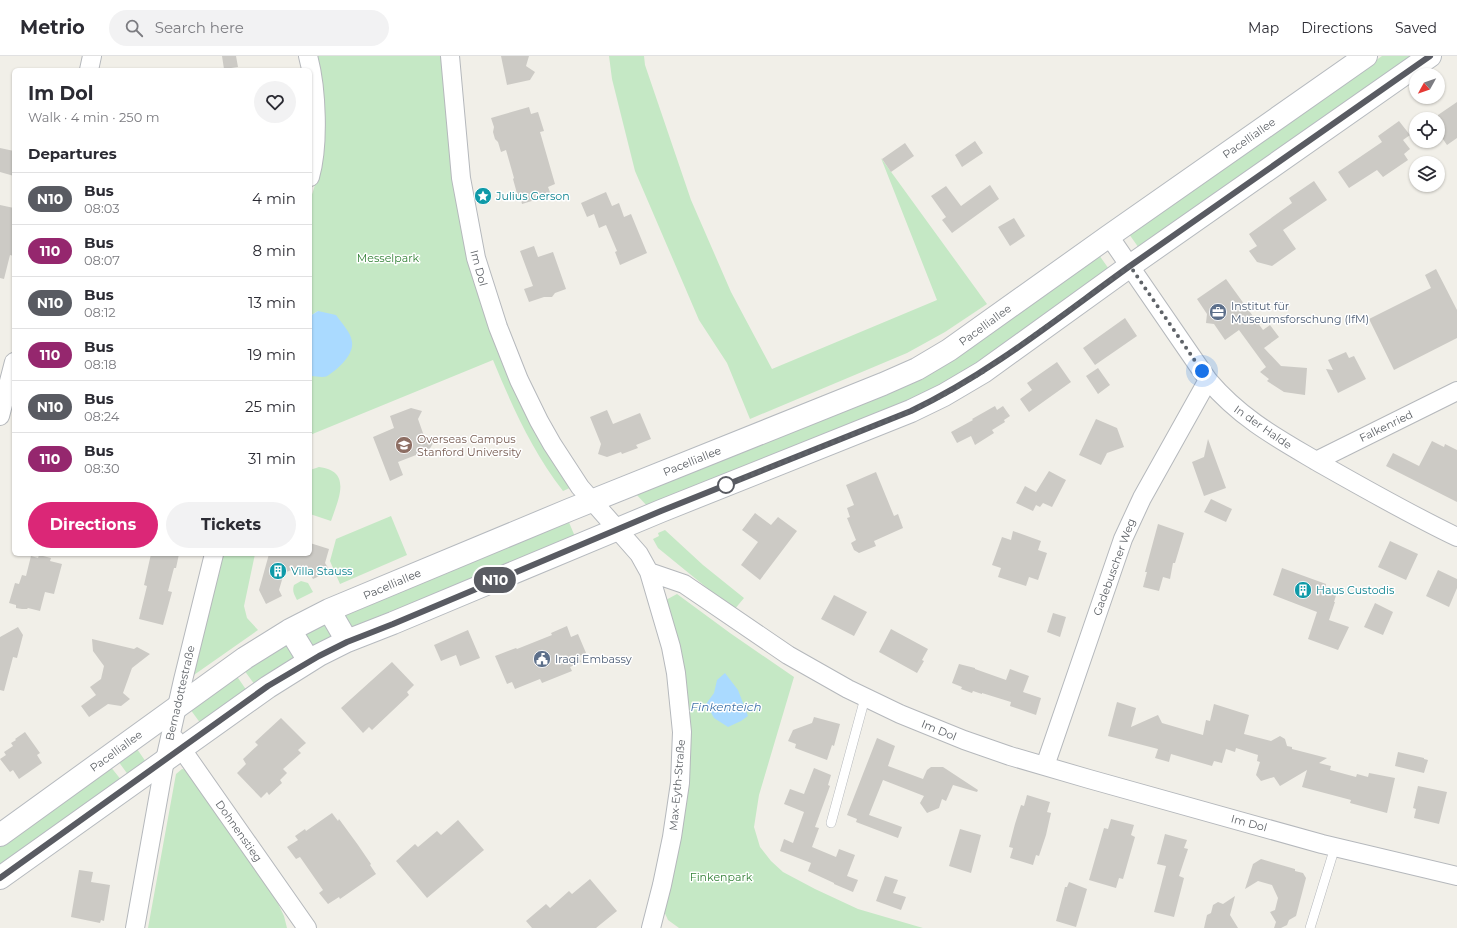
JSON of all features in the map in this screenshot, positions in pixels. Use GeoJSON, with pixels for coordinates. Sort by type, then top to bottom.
{"type":"FeatureCollection","features":[{"type":"Feature","properties":{"kind":"street"},"geometry":{"type":"LineString","coordinates":[[89,68],[92,56]]}},
{"type":"Feature","properties":{"kind":"street"},"geometry":{"type":"LineString","coordinates":[[308,56],[311,68]]}},
{"type":"Feature","properties":{"kind":"street","name":"Im Dol"},"geometry":{"type":"LineString","coordinates":[[450,56],[461,178],[476,258],[489,303],[519,380],[539,421],[580,487],[639,554],[649,572],[684,584],[817,673],[900,714],[964,740],[1045,766],[1335,847],[1457,876]]}},
{"type":"Feature","properties":{"kind":"street","name":"Pacelliallee"},"geometry":{"type":"LineString","coordinates":[[0,835],[245,658],[290,630],[329,610],[592,501],[883,384],[917,368],[949,350],[1366,56]]}},
{"type":"Feature","properties":{"kind":"street"},"geometry":{"type":"LineString","coordinates":[[0,878],[172,748],[309,661],[347,642],[617,529],[911,411],[944,395],[983,372],[1130,266],[1430,56]]}},
{"type":"Feature","properties":{"kind":"street"},"geometry":{"type":"LineString","coordinates":[[312,79],[315,111],[312,171]]}},
{"type":"Feature","properties":{"kind":"street","name":"In der Halde"},"geometry":{"type":"LineString","coordinates":[[1110,236],[1208,380],[1223,397],[1244,416],[1278,439],[1380,498],[1457,537]]}},
{"type":"Feature","properties":{"kind":"street"},"geometry":{"type":"LineString","coordinates":[[0,416],[12,370]]}},
{"type":"Feature","properties":{"kind":"street","name":"Gadebuscher Weg"},"geometry":{"type":"LineString","coordinates":[[1045,766],[1122,539],[1142,498],[1208,380]]}},
{"type":"Feature","properties":{"kind":"street","name":"Falkenried"},"geometry":{"type":"LineString","coordinates":[[1316,461],[1457,391]]}},
{"type":"Feature","properties":{"kind":"street","name":"Bernadottestraße"},"geometry":{"type":"LineString","coordinates":[[135,928],[172,748],[177,708],[214,556]]}},
{"type":"Feature","properties":{"kind":"street","name":"Max-Eyth-Straße"},"geometry":{"type":"LineString","coordinates":[[649,572],[671,647],[676,673],[682,732],[680,783],[657,925]]}},
{"type":"Feature","properties":{"kind":"street"},"geometry":{"type":"LineString","coordinates":[[329,610],[347,642]]}},
{"type":"Feature","properties":{"kind":"street"},"geometry":{"type":"LineString","coordinates":[[290,630],[309,661]]}},
{"type":"Feature","properties":{"kind":"street","name":"Dohnenstieg"},"geometry":{"type":"LineString","coordinates":[[172,748],[301,925]]}},
{"type":"Feature","properties":{"kind":"lane"},"geometry":{"type":"LineString","coordinates":[[832,823],[865,698]]}},
{"type":"Feature","properties":{"kind":"lane"},"geometry":{"type":"LineString","coordinates":[[1310,928],[1335,847]]}},
{"type":"Feature","properties":{"kind":"green space","name":"Messelpark"},"geometry":{"type":"Polygon","coordinates":[[[315,56],[441,56],[453,181],[462,231],[482,307],[498,351],[572,487],[563,491],[532,444],[515,411],[493,360],[312,434],[312,367],[318,311],[312,315],[312,194],[316,183],[319,165],[319,110],[315,56]]]}},
{"type":"Feature","properties":{"kind":"green space"},"geometry":{"type":"Polygon","coordinates":[[[609,56],[644,56],[645,65],[691,200],[731,292],[772,369],[937,300],[881,158],[987,304],[945,332],[907,353],[750,419],[727,363],[699,320],[635,171],[612,79],[609,56]]]}},
{"type":"Feature","properties":{"kind":"green space"},"geometry":{"type":"Polygon","coordinates":[[[1382,56],[1418,56],[1141,251],[1129,234],[1382,56]]]}},
{"type":"Feature","properties":{"kind":"green space"},"geometry":{"type":"Polygon","coordinates":[[[1099,255],[1111,272],[1009,343],[923,396],[650,509],[635,493],[888,389],[1099,255]]]}},
{"type":"Feature","properties":{"kind":"green space"},"geometry":{"type":"Polygon","coordinates":[[[319,467],[330,470],[336,474],[340,480],[339,496],[331,521],[312,515],[312,469],[319,467]]]}},
{"type":"Feature","properties":{"kind":"green space"},"geometry":{"type":"Polygon","coordinates":[[[391,516],[407,555],[340,584],[330,561],[336,539],[391,516]]]}},
{"type":"Feature","properties":{"kind":"green space"},"geometry":{"type":"Polygon","coordinates":[[[568,520],[576,539],[348,633],[338,614],[568,520]]]}},
{"type":"Feature","properties":{"kind":"green space"},"geometry":{"type":"Polygon","coordinates":[[[665,530],[703,565],[744,598],[734,610],[658,548],[653,539],[659,536],[658,533],[665,530]]]}},
{"type":"Feature","properties":{"kind":"green space"},"geometry":{"type":"Polygon","coordinates":[[[222,556],[255,556],[244,606],[247,618],[258,630],[191,677],[222,556]]]}},
{"type":"Feature","properties":{"kind":"green space"},"geometry":{"type":"Polygon","coordinates":[[[301,581],[308,583],[313,592],[297,600],[293,587],[301,581]]]}},
{"type":"Feature","properties":{"kind":"green space","name":"Finkenpark"},"geometry":{"type":"Polygon","coordinates":[[[677,594],[794,677],[759,795],[754,827],[760,847],[771,861],[783,872],[815,889],[858,909],[923,928],[679,928],[668,920],[662,907],[683,664],[674,627],[664,601],[677,594]]]}},
{"type":"Feature","properties":{"kind":"green space"},"geometry":{"type":"Polygon","coordinates":[[[327,621],[336,637],[311,650],[301,634],[327,621]]]}},
{"type":"Feature","properties":{"kind":"green space"},"geometry":{"type":"Polygon","coordinates":[[[287,642],[297,658],[255,685],[244,670],[287,642]]]}},
{"type":"Feature","properties":{"kind":"green space"},"geometry":{"type":"Polygon","coordinates":[[[236,675],[247,691],[201,724],[190,709],[236,675]]]}},
{"type":"Feature","properties":{"kind":"green space"},"geometry":{"type":"Polygon","coordinates":[[[137,749],[146,762],[129,776],[118,761],[137,749]]]}},
{"type":"Feature","properties":{"kind":"green space"},"geometry":{"type":"Polygon","coordinates":[[[110,766],[122,781],[0,869],[0,845],[110,766]]]}},
{"type":"Feature","properties":{"kind":"green space"},"geometry":{"type":"Polygon","coordinates":[[[182,769],[188,770],[273,893],[284,916],[287,928],[148,928],[176,774],[182,769]]]}},
{"type":"Feature","properties":{"kind":"water"},"geometry":{"type":"Polygon","coordinates":[[[318,311],[336,315],[348,331],[352,342],[352,347],[348,357],[344,362],[324,377],[312,376],[312,315],[318,311]]]}},
{"type":"Feature","properties":{"kind":"water","name":"Finkenteich"},"geometry":{"type":"Polygon","coordinates":[[[725,673],[738,690],[748,716],[728,727],[714,718],[706,704],[714,693],[717,680],[725,673]]]}},
{"type":"Feature","properties":{"kind":"building"},"geometry":{"type":"Polygon","coordinates":[[[222,56],[236,56],[238,67],[224,68],[222,56]]]}},
{"type":"Feature","properties":{"kind":"building"},"geometry":{"type":"Polygon","coordinates":[[[501,56],[529,56],[526,66],[535,72],[530,80],[507,85],[501,56]]]}},
{"type":"Feature","properties":{"kind":"building"},"geometry":{"type":"Polygon","coordinates":[[[1457,102],[1457,138],[1447,145],[1445,142],[1445,112],[1442,112],[1457,102]]]}},
{"type":"Feature","properties":{"kind":"building"},"geometry":{"type":"Polygon","coordinates":[[[529,107],[531,114],[538,112],[544,131],[540,132],[555,184],[548,187],[551,195],[522,204],[520,196],[518,197],[506,150],[501,152],[498,142],[495,139],[493,132],[494,127],[491,118],[529,107]]]}},
{"type":"Feature","properties":{"kind":"building"},"geometry":{"type":"Polygon","coordinates":[[[1399,121],[1409,134],[1409,136],[1403,140],[1410,149],[1404,154],[1408,160],[1383,177],[1377,170],[1349,188],[1338,172],[1382,142],[1378,136],[1399,121]]]}},
{"type":"Feature","properties":{"kind":"building"},"geometry":{"type":"Polygon","coordinates":[[[975,141],[983,153],[962,167],[955,155],[975,141]]]}},
{"type":"Feature","properties":{"kind":"building"},"geometry":{"type":"Polygon","coordinates":[[[905,143],[914,156],[891,172],[882,159],[905,143]]]}},
{"type":"Feature","properties":{"kind":"building"},"geometry":{"type":"Polygon","coordinates":[[[0,148],[12,151],[12,175],[0,172],[0,148]]]}},
{"type":"Feature","properties":{"kind":"building"},"geometry":{"type":"Polygon","coordinates":[[[1314,181],[1327,200],[1283,230],[1296,249],[1272,266],[1257,262],[1249,251],[1257,246],[1249,234],[1292,203],[1289,198],[1314,181]]]}},
{"type":"Feature","properties":{"kind":"building"},"geometry":{"type":"Polygon","coordinates":[[[990,185],[999,199],[952,233],[942,220],[946,217],[931,196],[946,186],[961,206],[990,185]]]}},
{"type":"Feature","properties":{"kind":"building"},"geometry":{"type":"Polygon","coordinates":[[[606,192],[612,206],[619,203],[624,217],[631,214],[647,253],[620,265],[615,252],[617,251],[606,225],[599,228],[594,214],[587,217],[581,203],[606,192]]]}},
{"type":"Feature","properties":{"kind":"building"},"geometry":{"type":"Polygon","coordinates":[[[0,205],[12,208],[12,256],[10,255],[4,279],[0,278],[0,205]]]}},
{"type":"Feature","properties":{"kind":"building"},"geometry":{"type":"Polygon","coordinates":[[[1014,218],[1025,236],[1010,246],[998,227],[1014,218]]]}},
{"type":"Feature","properties":{"kind":"building"},"geometry":{"type":"Polygon","coordinates":[[[534,246],[538,257],[553,252],[566,289],[555,293],[552,297],[544,297],[529,302],[524,289],[533,286],[520,251],[534,246]]]}},
{"type":"Feature","properties":{"kind":"building"},"geometry":{"type":"Polygon","coordinates":[[[1436,269],[1457,310],[1457,338],[1394,370],[1369,319],[1431,288],[1425,275],[1436,269]]]}},
{"type":"Feature","properties":{"kind":"building"},"geometry":{"type":"Polygon","coordinates":[[[1226,279],[1263,330],[1270,325],[1279,337],[1264,348],[1281,366],[1307,368],[1305,395],[1284,392],[1267,381],[1269,379],[1260,372],[1266,367],[1239,330],[1225,340],[1214,324],[1206,323],[1207,314],[1197,299],[1226,279]]]}},
{"type":"Feature","properties":{"kind":"building"},"geometry":{"type":"Polygon","coordinates":[[[1125,318],[1137,336],[1095,365],[1083,348],[1125,318]]]}},
{"type":"Feature","properties":{"kind":"building"},"geometry":{"type":"Polygon","coordinates":[[[1346,352],[1349,358],[1354,356],[1366,379],[1338,393],[1326,369],[1333,370],[1328,360],[1346,352]]]}},
{"type":"Feature","properties":{"kind":"building"},"geometry":{"type":"Polygon","coordinates":[[[1057,362],[1071,382],[1029,412],[1020,399],[1032,390],[1027,383],[1057,362]]]}},
{"type":"Feature","properties":{"kind":"building"},"geometry":{"type":"Polygon","coordinates":[[[1098,368],[1110,385],[1098,394],[1086,376],[1098,368]]]}},
{"type":"Feature","properties":{"kind":"building"},"geometry":{"type":"Polygon","coordinates":[[[995,406],[997,410],[1003,406],[1010,416],[1004,420],[1005,422],[992,430],[994,433],[975,445],[971,436],[957,443],[951,432],[995,406]]]}},
{"type":"Feature","properties":{"kind":"building","name":"Overseas Campus Stanford University"},"geometry":{"type":"Polygon","coordinates":[[[411,408],[422,411],[418,419],[424,436],[435,440],[429,450],[398,462],[403,475],[390,481],[373,437],[394,428],[390,416],[411,408]]]}},
{"type":"Feature","properties":{"kind":"building"},"geometry":{"type":"Polygon","coordinates":[[[607,410],[613,424],[640,413],[651,439],[636,445],[638,448],[622,454],[621,452],[607,457],[598,454],[601,444],[590,417],[607,410]]]}},
{"type":"Feature","properties":{"kind":"building"},"geometry":{"type":"Polygon","coordinates":[[[1096,419],[1117,428],[1124,447],[1107,453],[1101,465],[1079,455],[1096,419]]]}},
{"type":"Feature","properties":{"kind":"building"},"geometry":{"type":"Polygon","coordinates":[[[1208,439],[1226,488],[1204,496],[1192,462],[1204,457],[1208,439]]]}},
{"type":"Feature","properties":{"kind":"building"},"geometry":{"type":"Polygon","coordinates":[[[1432,441],[1444,447],[1445,444],[1457,450],[1457,502],[1386,466],[1393,453],[1419,466],[1432,441]]]}},
{"type":"Feature","properties":{"kind":"building"},"geometry":{"type":"Polygon","coordinates":[[[1049,471],[1066,480],[1052,507],[1043,503],[1040,507],[1036,505],[1033,511],[1016,503],[1025,486],[1036,492],[1049,471]]]}},
{"type":"Feature","properties":{"kind":"building"},"geometry":{"type":"Polygon","coordinates":[[[876,472],[894,516],[898,514],[903,528],[874,541],[876,546],[859,553],[854,550],[851,543],[856,540],[847,518],[850,517],[847,508],[854,505],[846,485],[876,472]]]}},
{"type":"Feature","properties":{"kind":"building"},"geometry":{"type":"Polygon","coordinates":[[[1211,499],[1232,509],[1226,522],[1204,512],[1211,499]]]}},
{"type":"Feature","properties":{"kind":"building"},"geometry":{"type":"Polygon","coordinates":[[[755,513],[771,525],[778,517],[797,531],[760,580],[741,565],[758,542],[742,530],[755,513]]]}},
{"type":"Feature","properties":{"kind":"building"},"geometry":{"type":"Polygon","coordinates":[[[1158,524],[1184,533],[1175,563],[1173,563],[1170,579],[1163,577],[1159,591],[1143,587],[1147,572],[1145,572],[1158,524]]]}},
{"type":"Feature","properties":{"kind":"building"},"geometry":{"type":"Polygon","coordinates":[[[1013,531],[1041,541],[1038,550],[1047,553],[1038,580],[1029,577],[1026,586],[998,577],[1001,568],[992,565],[1002,537],[1011,540],[1013,531]]]}},
{"type":"Feature","properties":{"kind":"building"},"geometry":{"type":"Polygon","coordinates":[[[1390,541],[1418,554],[1406,580],[1378,567],[1390,541]]]}},
{"type":"Feature","properties":{"kind":"building","name":"Villa Stauss"},"geometry":{"type":"Polygon","coordinates":[[[312,544],[329,549],[325,563],[330,571],[313,579],[309,572],[296,568],[284,573],[279,590],[282,596],[266,604],[259,590],[268,556],[312,556],[312,544]]]}},
{"type":"Feature","properties":{"kind":"building"},"geometry":{"type":"Polygon","coordinates":[[[31,556],[38,558],[39,556],[43,556],[51,558],[50,561],[62,564],[54,594],[45,592],[40,611],[28,608],[16,608],[16,605],[9,603],[15,583],[19,584],[22,575],[26,576],[31,556]]]}},
{"type":"Feature","properties":{"kind":"building"},"geometry":{"type":"Polygon","coordinates":[[[151,556],[179,556],[168,591],[172,592],[163,625],[139,619],[147,586],[144,585],[151,556]]]}},
{"type":"Feature","properties":{"kind":"building","name":"Haus Custodis"},"geometry":{"type":"Polygon","coordinates":[[[1282,568],[1326,584],[1325,588],[1337,592],[1329,620],[1349,627],[1338,650],[1308,639],[1317,612],[1273,595],[1282,568]]]}},
{"type":"Feature","properties":{"kind":"building"},"geometry":{"type":"Polygon","coordinates":[[[1438,570],[1457,579],[1457,588],[1449,607],[1426,596],[1438,570]]]}},
{"type":"Feature","properties":{"kind":"building"},"geometry":{"type":"Polygon","coordinates":[[[834,595],[867,612],[854,636],[821,619],[834,595]]]}},
{"type":"Feature","properties":{"kind":"building"},"geometry":{"type":"Polygon","coordinates":[[[1375,603],[1393,612],[1383,635],[1364,627],[1375,603]]]}},
{"type":"Feature","properties":{"kind":"building"},"geometry":{"type":"Polygon","coordinates":[[[1053,613],[1066,617],[1060,637],[1047,632],[1053,613]]]}},
{"type":"Feature","properties":{"kind":"building"},"geometry":{"type":"Polygon","coordinates":[[[567,626],[571,637],[578,634],[586,653],[579,656],[581,662],[570,667],[572,671],[542,683],[540,679],[515,689],[512,682],[507,684],[495,656],[552,635],[551,633],[567,626]]]}},
{"type":"Feature","properties":{"kind":"building"},"geometry":{"type":"Polygon","coordinates":[[[18,627],[23,635],[17,658],[13,657],[4,691],[0,690],[0,637],[18,627]]]}},
{"type":"Feature","properties":{"kind":"building"},"geometry":{"type":"Polygon","coordinates":[[[891,629],[928,649],[922,660],[924,661],[917,673],[879,652],[891,629]]]}},
{"type":"Feature","properties":{"kind":"building"},"geometry":{"type":"Polygon","coordinates":[[[468,630],[480,658],[460,666],[456,655],[441,661],[434,645],[468,630]]]}},
{"type":"Feature","properties":{"kind":"building"},"geometry":{"type":"Polygon","coordinates":[[[92,639],[134,649],[137,647],[150,654],[132,668],[123,693],[130,699],[121,706],[108,704],[89,717],[81,706],[96,695],[90,687],[101,679],[104,666],[93,651],[92,639]]]}},
{"type":"Feature","properties":{"kind":"building"},"geometry":{"type":"Polygon","coordinates":[[[392,662],[414,685],[407,692],[409,695],[372,730],[369,727],[363,733],[341,708],[392,662]]]}},
{"type":"Feature","properties":{"kind":"building"},"geometry":{"type":"Polygon","coordinates":[[[959,664],[975,668],[1006,680],[1010,669],[1029,676],[1023,692],[1041,698],[1036,715],[1010,706],[1011,702],[982,693],[973,691],[972,693],[961,689],[962,687],[952,683],[959,664]]]}},
{"type":"Feature","properties":{"kind":"building"},"geometry":{"type":"Polygon","coordinates":[[[1117,702],[1136,708],[1131,727],[1158,715],[1162,723],[1203,735],[1206,720],[1210,721],[1214,704],[1249,715],[1244,734],[1271,741],[1280,736],[1285,739],[1287,746],[1292,747],[1292,749],[1327,758],[1319,763],[1331,766],[1330,770],[1356,777],[1357,774],[1368,777],[1369,773],[1395,778],[1387,813],[1350,803],[1351,800],[1302,787],[1307,770],[1280,786],[1274,777],[1261,781],[1256,775],[1260,762],[1257,761],[1258,755],[1236,748],[1235,752],[1226,749],[1222,763],[1214,761],[1212,766],[1171,754],[1169,762],[1155,758],[1158,749],[1108,736],[1117,702]]]}},
{"type":"Feature","properties":{"kind":"building"},"geometry":{"type":"Polygon","coordinates":[[[814,717],[840,724],[834,746],[832,745],[827,760],[795,748],[796,744],[788,741],[793,730],[812,723],[814,717]]]}},
{"type":"Feature","properties":{"kind":"building"},"geometry":{"type":"Polygon","coordinates":[[[281,718],[306,743],[298,750],[301,753],[283,769],[287,773],[280,780],[282,783],[269,795],[267,792],[261,798],[237,773],[246,764],[243,759],[258,745],[255,742],[281,718]]]}},
{"type":"Feature","properties":{"kind":"building"},"geometry":{"type":"Polygon","coordinates":[[[25,732],[40,753],[37,755],[42,763],[19,779],[13,770],[10,772],[0,759],[6,755],[4,752],[13,746],[11,743],[25,732]]]}},
{"type":"Feature","properties":{"kind":"building"},"geometry":{"type":"Polygon","coordinates":[[[877,738],[895,746],[888,766],[923,779],[927,770],[931,767],[943,767],[978,790],[977,792],[953,785],[946,801],[942,799],[939,808],[927,813],[920,803],[924,796],[883,780],[869,815],[902,827],[898,838],[856,822],[857,819],[847,815],[877,738]]]}},
{"type":"Feature","properties":{"kind":"building"},"geometry":{"type":"Polygon","coordinates":[[[1398,752],[1428,760],[1424,773],[1395,766],[1398,752]]]}},
{"type":"Feature","properties":{"kind":"building"},"geometry":{"type":"Polygon","coordinates":[[[814,768],[831,775],[828,785],[830,786],[815,827],[819,828],[812,847],[836,857],[839,849],[855,855],[847,876],[858,880],[853,892],[808,871],[811,863],[780,851],[784,839],[793,843],[804,812],[784,804],[790,789],[804,794],[814,768]]]}},
{"type":"Feature","properties":{"kind":"building"},"geometry":{"type":"Polygon","coordinates":[[[1418,786],[1447,792],[1439,824],[1414,818],[1416,809],[1413,808],[1418,786]]]}},
{"type":"Feature","properties":{"kind":"building"},"geometry":{"type":"Polygon","coordinates":[[[1027,795],[1050,802],[1047,812],[1051,813],[1039,856],[1036,855],[1033,865],[1010,858],[1013,848],[1009,847],[1021,805],[1024,806],[1027,795]]]}},
{"type":"Feature","properties":{"kind":"building"},"geometry":{"type":"Polygon","coordinates":[[[332,813],[338,821],[339,819],[358,845],[376,874],[340,899],[339,897],[328,904],[319,893],[323,890],[300,857],[296,859],[287,847],[298,840],[295,836],[305,829],[306,831],[332,813]]]}},
{"type":"Feature","properties":{"kind":"building"},"geometry":{"type":"Polygon","coordinates":[[[1111,819],[1134,825],[1131,835],[1135,837],[1123,879],[1119,878],[1116,888],[1089,880],[1104,828],[1108,829],[1111,819]]]}},
{"type":"Feature","properties":{"kind":"building"},"geometry":{"type":"Polygon","coordinates":[[[458,820],[484,850],[427,898],[396,861],[415,844],[418,847],[437,831],[441,835],[458,820]]]}},
{"type":"Feature","properties":{"kind":"building"},"geometry":{"type":"Polygon","coordinates":[[[960,829],[981,835],[971,873],[949,866],[960,829]]]}},
{"type":"Feature","properties":{"kind":"building"},"geometry":{"type":"Polygon","coordinates":[[[1165,834],[1187,840],[1184,848],[1188,849],[1179,876],[1184,878],[1174,917],[1154,912],[1166,866],[1157,864],[1165,834]]]}},
{"type":"Feature","properties":{"kind":"building"},"geometry":{"type":"Polygon","coordinates":[[[1261,859],[1295,869],[1295,871],[1303,873],[1306,878],[1296,916],[1289,920],[1287,925],[1281,928],[1274,928],[1276,922],[1270,912],[1275,910],[1278,898],[1272,885],[1258,881],[1245,889],[1253,864],[1261,859]]]}},
{"type":"Feature","properties":{"kind":"building"},"geometry":{"type":"Polygon","coordinates":[[[79,870],[93,872],[91,882],[110,885],[104,921],[101,920],[100,923],[71,917],[79,870]]]}},
{"type":"Feature","properties":{"kind":"building"},"geometry":{"type":"Polygon","coordinates":[[[885,876],[898,880],[893,893],[906,897],[901,910],[876,901],[885,876]]]}},
{"type":"Feature","properties":{"kind":"building"},"geometry":{"type":"Polygon","coordinates":[[[590,879],[617,911],[596,928],[532,928],[526,921],[546,904],[550,908],[569,891],[572,894],[590,879]]]}},
{"type":"Feature","properties":{"kind":"building"},"geometry":{"type":"Polygon","coordinates":[[[1069,882],[1087,889],[1076,927],[1056,921],[1065,887],[1067,887],[1069,882]]]}},
{"type":"Feature","properties":{"kind":"building"},"geometry":{"type":"Polygon","coordinates":[[[1235,896],[1230,915],[1238,928],[1204,928],[1207,915],[1211,913],[1213,905],[1218,902],[1223,904],[1235,896]]]}},
{"type":"Feature","properties":{"kind":"bus line","name":"N10"},"geometry":{"type":"LineString","coordinates":[[0,878],[268,686],[319,656],[347,642],[714,489],[911,411],[944,395],[983,372],[1130,266],[1430,56]]}},
{"type":"Feature","properties":{"kind":"place","name":"Julius Gerson"},"geometry":{"type":"Point","coordinates":[483,196]}},
{"type":"Feature","properties":{"kind":"place","name":"Institut für Museumsforschung (IfM)"},"geometry":{"type":"Point","coordinates":[1218,312]}},
{"type":"Feature","properties":{"kind":"place","name":"Overseas Campus Stanford University"},"geometry":{"type":"Point","coordinates":[404,445]}},
{"type":"Feature","properties":{"kind":"place","name":"Villa Stauss"},"geometry":{"type":"Point","coordinates":[278,571]}},
{"type":"Feature","properties":{"kind":"place","name":"Haus Custodis"},"geometry":{"type":"Point","coordinates":[1303,590]}},
{"type":"Feature","properties":{"kind":"place","name":"Iraqi Embassy"},"geometry":{"type":"Point","coordinates":[542,659]}},
{"type":"Feature","properties":{"kind":"route"},"geometry":{"type":"LineString","coordinates":[[726,485],[911,411],[944,395],[983,372],[1130,266],[1202,371]]}}]}
